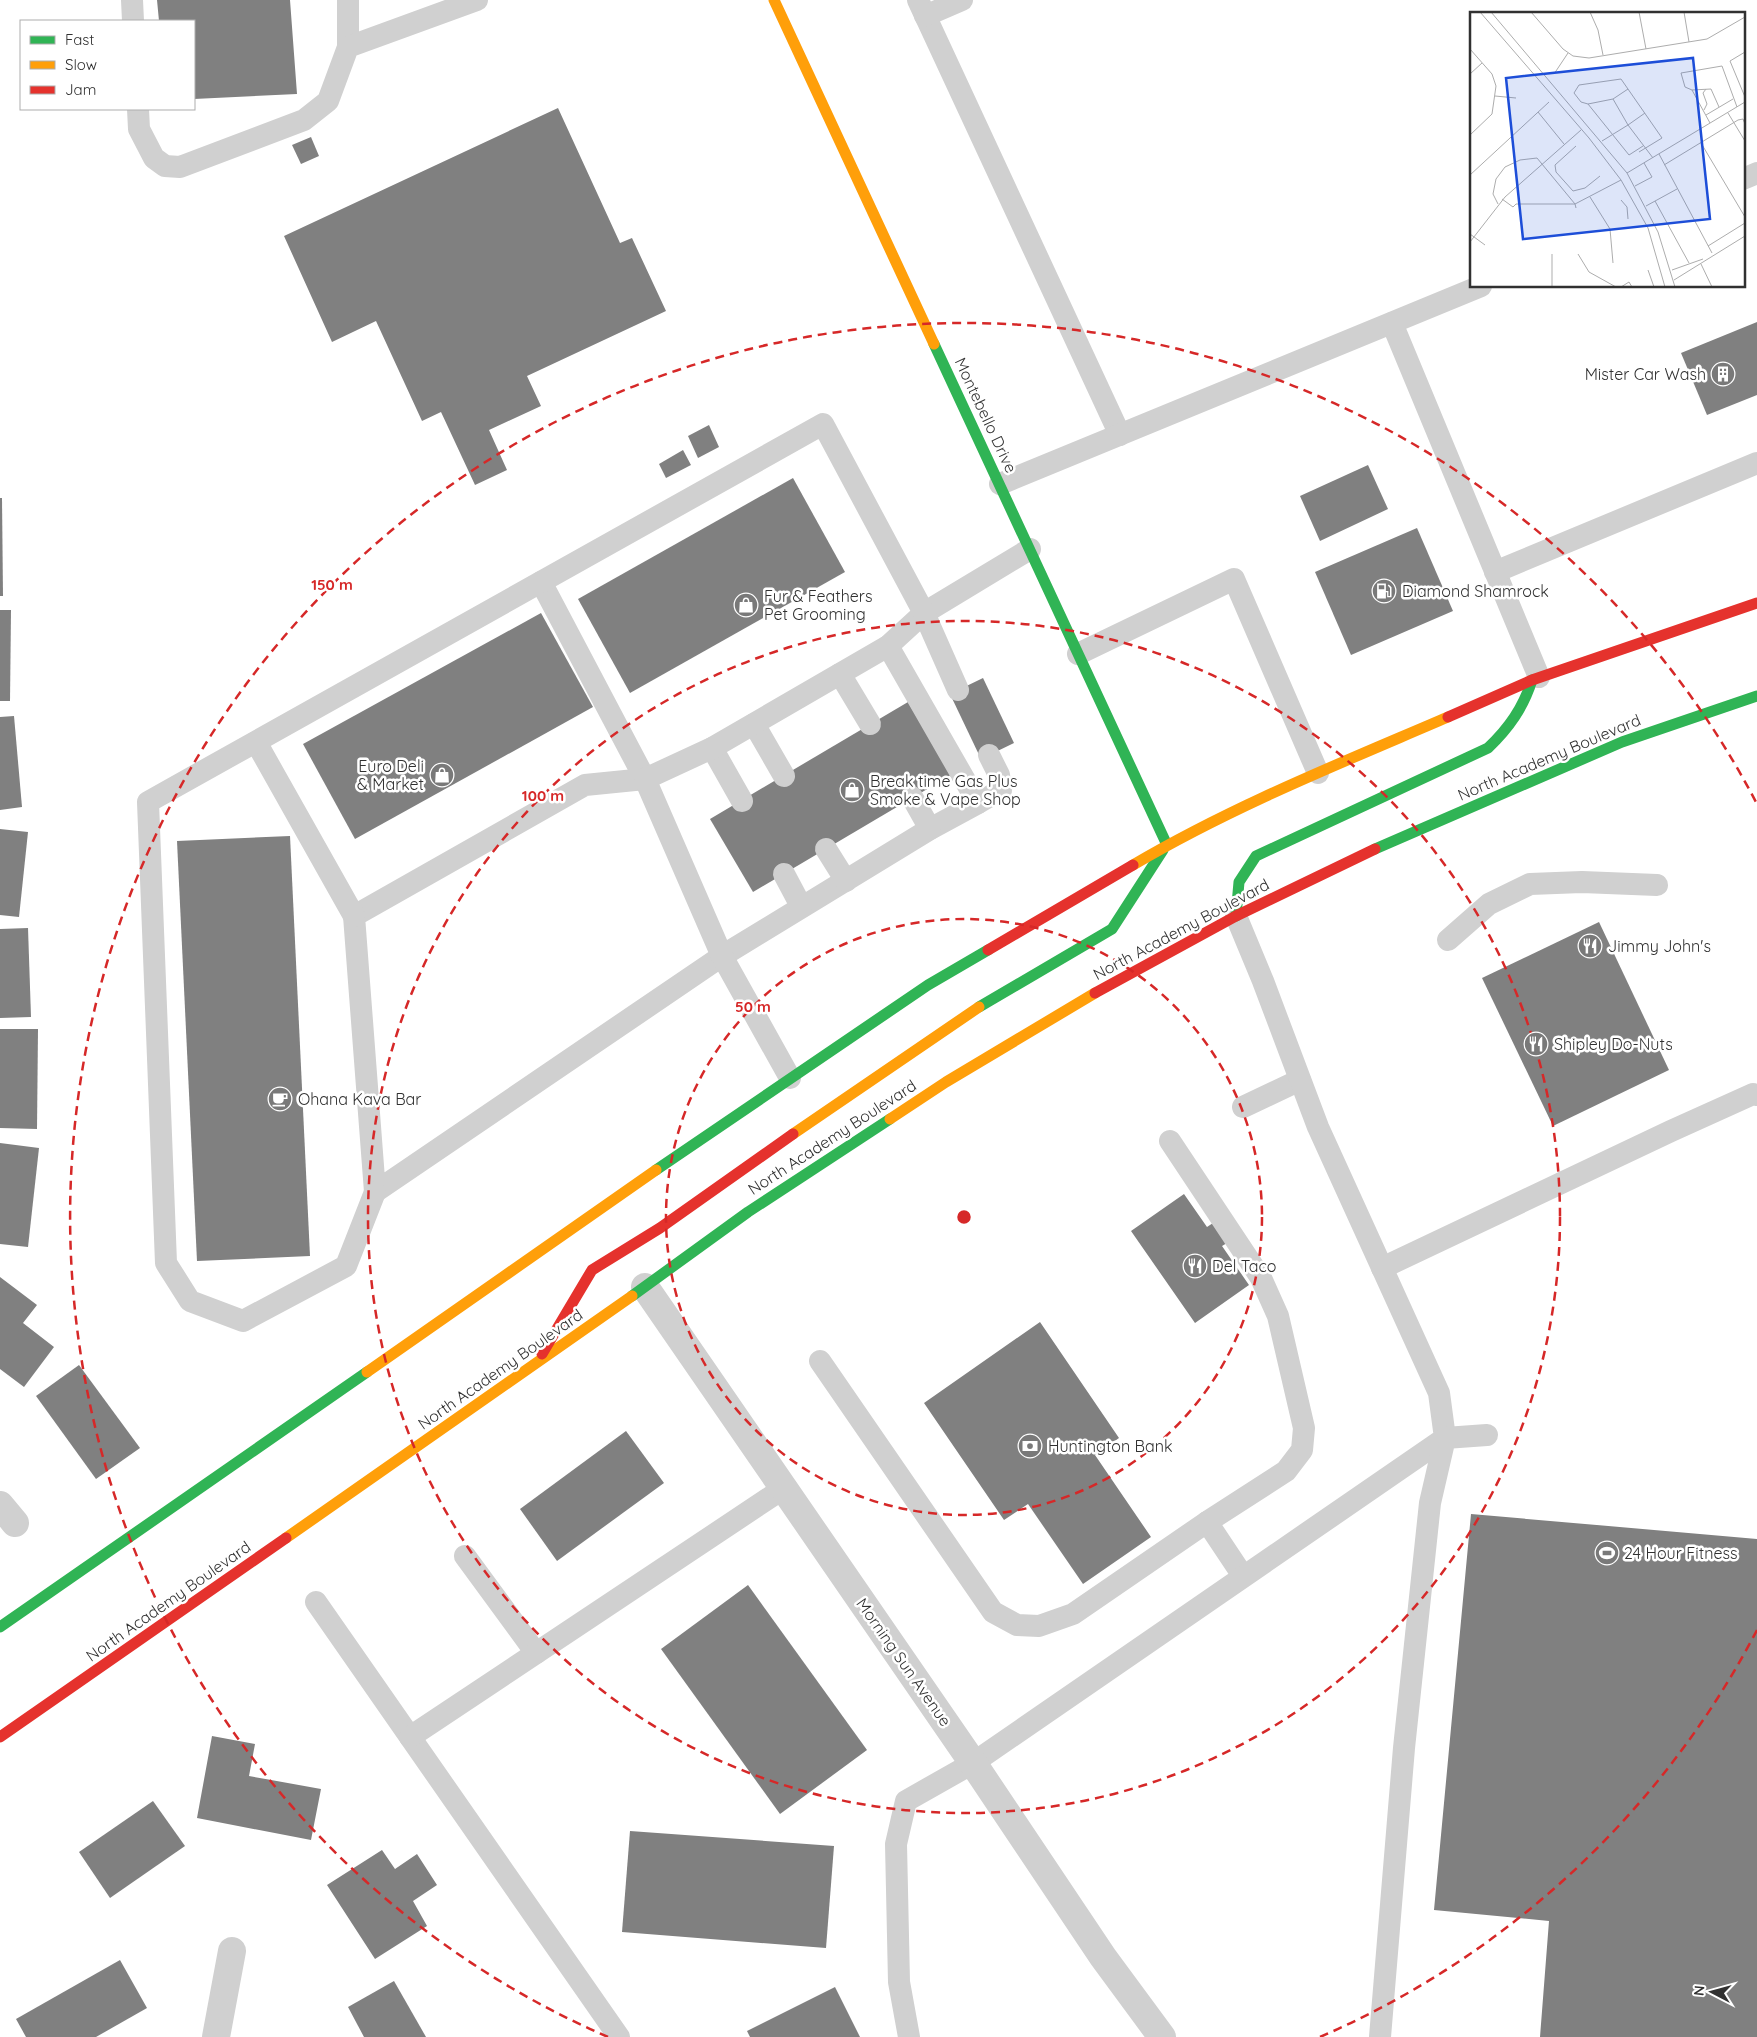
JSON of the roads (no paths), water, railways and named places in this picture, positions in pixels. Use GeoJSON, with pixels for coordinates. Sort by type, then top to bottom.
{"type":"FeatureCollection","features":[{"type":"Feature","properties":{"kind":"main road","name":"Montebello Drive"},"geometry":{"type":"LineString","coordinates":[[774,0],[1167,845]]}},
{"type":"Feature","properties":{"kind":"main road"},"geometry":{"type":"LineString","coordinates":[[0,1626],[790,1078],[928,985],[1167,845],[1278,790],[1536,679],[1757,603]]}},
{"type":"Feature","properties":{"kind":"main road"},"geometry":{"type":"LineString","coordinates":[[1236,916],[1239,882],[1256,856],[1488,748],[1510,727],[1525,704],[1536,679]]}},
{"type":"Feature","properties":{"kind":"main road","name":"North Academy Boulevard"},"geometry":{"type":"LineString","coordinates":[[0,1737],[645,1287],[748,1212],[946,1082],[1094,993],[1236,916],[1398,838],[1613,746],[1757,696]]}},
{"type":"Feature","properties":{"kind":"main road"},"geometry":{"type":"LineString","coordinates":[[538,1362],[592,1270],[660,1228],[817,1116],[984,1004],[1112,929],[1167,845]]}},
{"type":"Feature","properties":{"kind":"street","name":"Morning Sun Avenue"},"geometry":{"type":"LineString","coordinates":[[645,1287],[973,1763],[1103,1957],[1162,2037]]}},
{"type":"Feature","properties":{"kind":"street"},"geometry":{"type":"LineString","coordinates":[[216,2037],[232,1951]]}},
{"type":"Feature","properties":{"kind":"lane"},"geometry":{"type":"LineString","coordinates":[[132,0],[134,20]]}},
{"type":"Feature","properties":{"kind":"lane"},"geometry":{"type":"LineString","coordinates":[[138,110],[139,129],[154,158],[165,166],[180,167],[304,120],[328,101],[348,47],[348,0]]}},
{"type":"Feature","properties":{"kind":"lane"},"geometry":{"type":"LineString","coordinates":[[348,47],[477,0]]}},
{"type":"Feature","properties":{"kind":"lane"},"geometry":{"type":"LineString","coordinates":[[962,0],[921,8],[1120,435]]}},
{"type":"Feature","properties":{"kind":"lane"},"geometry":{"type":"LineString","coordinates":[[1744,179],[1757,173]]}},
{"type":"Feature","properties":{"kind":"lane"},"geometry":{"type":"LineString","coordinates":[[1000,484],[1476,288]]}},
{"type":"Feature","properties":{"kind":"lane"},"geometry":{"type":"LineString","coordinates":[[1392,323],[1495,572],[1536,679]]}},
{"type":"Feature","properties":{"kind":"lane"},"geometry":{"type":"LineString","coordinates":[[256,742],[354,916],[375,1192],[346,1266],[244,1321],[190,1301],[166,1263],[148,802],[823,424],[924,613],[958,690]]}},
{"type":"Feature","properties":{"kind":"lane"},"geometry":{"type":"LineString","coordinates":[[1495,572],[1757,463]]}},
{"type":"Feature","properties":{"kind":"lane"},"geometry":{"type":"LineString","coordinates":[[354,916],[585,784],[645,779],[712,748],[888,646],[924,613],[1030,549]]}},
{"type":"Feature","properties":{"kind":"lane"},"geometry":{"type":"LineString","coordinates":[[1078,654],[1234,579],[1318,773]]}},
{"type":"Feature","properties":{"kind":"lane"},"geometry":{"type":"LineString","coordinates":[[540,582],[645,779],[722,956],[790,1078]]}},
{"type":"Feature","properties":{"kind":"lane"},"geometry":{"type":"LineString","coordinates":[[888,646],[978,803]]}},
{"type":"Feature","properties":{"kind":"lane"},"geometry":{"type":"LineString","coordinates":[[840,674],[870,724]]}},
{"type":"Feature","properties":{"kind":"lane"},"geometry":{"type":"LineString","coordinates":[[754,724],[784,776]]}},
{"type":"Feature","properties":{"kind":"lane"},"geometry":{"type":"LineString","coordinates":[[712,748],[742,801]]}},
{"type":"Feature","properties":{"kind":"lane"},"geometry":{"type":"LineString","coordinates":[[375,1192],[722,956],[801,906],[846,881],[930,829],[1001,790],[999,775],[989,755]]}},
{"type":"Feature","properties":{"kind":"lane"},"geometry":{"type":"LineString","coordinates":[[912,797],[930,829]]}},
{"type":"Feature","properties":{"kind":"lane"},"geometry":{"type":"LineString","coordinates":[[826,849],[846,881]]}},
{"type":"Feature","properties":{"kind":"lane"},"geometry":{"type":"LineString","coordinates":[[784,874],[801,906]]}},
{"type":"Feature","properties":{"kind":"lane"},"geometry":{"type":"LineString","coordinates":[[1448,940],[1489,904],[1530,884],[1582,882],[1657,885]]}},
{"type":"Feature","properties":{"kind":"lane"},"geometry":{"type":"LineString","coordinates":[[1236,916],[1263,980],[1318,1127],[1439,1393],[1445,1438],[1430,1503],[1404,1748],[1380,2037]]}},
{"type":"Feature","properties":{"kind":"lane"},"geometry":{"type":"LineString","coordinates":[[1244,1107],[1300,1080]]}},
{"type":"Feature","properties":{"kind":"lane"},"geometry":{"type":"LineString","coordinates":[[1382,1268],[1670,1131],[1753,1094],[1757,1095]]}},
{"type":"Feature","properties":{"kind":"lane"},"geometry":{"type":"LineString","coordinates":[[820,1361],[993,1612],[1017,1625],[1039,1626],[1073,1614],[1206,1522],[1286,1471],[1302,1450],[1304,1428],[1278,1316],[1261,1278],[1170,1141]]}},
{"type":"Feature","properties":{"kind":"lane"},"geometry":{"type":"LineString","coordinates":[[909,2037],[900,1982],[896,1854],[896,1844],[906,1802],[973,1763],[1445,1438],[1487,1435]]}},
{"type":"Feature","properties":{"kind":"lane"},"geometry":{"type":"LineString","coordinates":[[410,1737],[784,1488]]}},
{"type":"Feature","properties":{"kind":"lane"},"geometry":{"type":"LineString","coordinates":[[1206,1522],[1243,1576]]}},
{"type":"Feature","properties":{"kind":"lane"},"geometry":{"type":"LineString","coordinates":[[465,1556],[536,1654]]}},
{"type":"Feature","properties":{"kind":"lane"},"geometry":{"type":"LineString","coordinates":[[316,1602],[619,2037]]}},
{"type":"Feature","properties":{"kind":"place","name":"Mister Car Wash"},"geometry":{"type":"Point","coordinates":[1723,374]}},
{"type":"Feature","properties":{"kind":"place","name":"Diamond Shamrock"},"geometry":{"type":"Point","coordinates":[1384,591]}},
{"type":"Feature","properties":{"kind":"place","name":"Fur & Feathers Pet Grooming"},"geometry":{"type":"Point","coordinates":[746,605]}},
{"type":"Feature","properties":{"kind":"place","name":"Euro Deli & Market"},"geometry":{"type":"Point","coordinates":[442,775]}},
{"type":"Feature","properties":{"kind":"place","name":"Break time Gas Plus Smoke & Vape Shop"},"geometry":{"type":"Point","coordinates":[852,790]}},
{"type":"Feature","properties":{"kind":"place","name":"Jimmy John's"},"geometry":{"type":"Point","coordinates":[1590,946]}},
{"type":"Feature","properties":{"kind":"place","name":"Shipley Do-Nuts"},"geometry":{"type":"Point","coordinates":[1536,1044]}},
{"type":"Feature","properties":{"kind":"place","name":"Ohana Kava Bar"},"geometry":{"type":"Point","coordinates":[280,1099]}},
{"type":"Feature","properties":{"kind":"place","name":"Del Taco"},"geometry":{"type":"Point","coordinates":[1195,1266]}},
{"type":"Feature","properties":{"kind":"place","name":"Huntington Bank"},"geometry":{"type":"Point","coordinates":[1030,1446]}},
{"type":"Feature","properties":{"kind":"place","name":"24 Hour Fitness"},"geometry":{"type":"Point","coordinates":[1607,1553]}}]}
